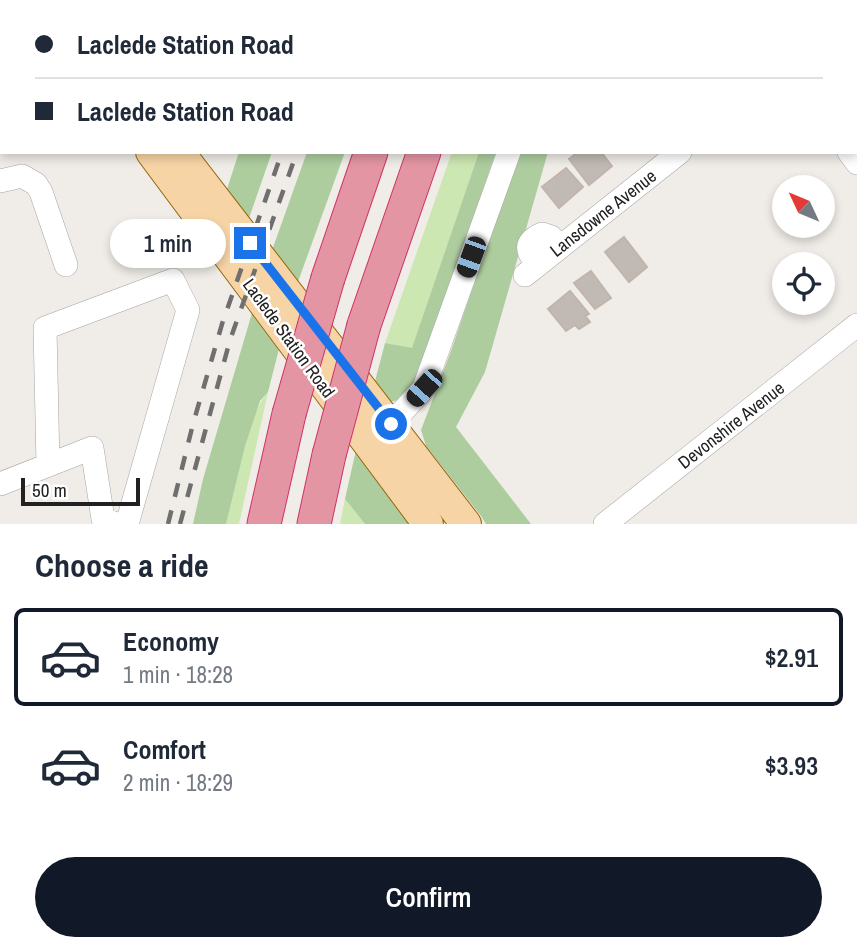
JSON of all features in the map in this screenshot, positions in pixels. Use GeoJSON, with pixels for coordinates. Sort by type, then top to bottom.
{"type":"FeatureCollection","features":[{"type":"Feature","properties":{"kind":"highway"},"geometry":{"type":"LineString","coordinates":[[264,524],[289,414],[328,278],[370,154]]}},
{"type":"Feature","properties":{"kind":"highway"},"geometry":{"type":"LineString","coordinates":[[314,524],[329,455],[365,325],[423,154]]}},
{"type":"Feature","properties":{"kind":"main road","name":"Laclede Station Road"},"geometry":{"type":"LineString","coordinates":[[152,154],[428,524]]}},
{"type":"Feature","properties":{"kind":"main road","name":"Laclede Station Road"},"geometry":{"type":"LineString","coordinates":[[181,154],[466,524]]}},
{"type":"Feature","properties":{"kind":"street"},"geometry":{"type":"LineString","coordinates":[[370,447],[424,388],[508,154]]}},
{"type":"Feature","properties":{"kind":"street","name":"Lansdowne Avenue"},"geometry":{"type":"LineString","coordinates":[[531,270],[529,245],[534,238],[542,234],[551,237],[560,247],[677,154]]}},
{"type":"Feature","properties":{"kind":"street"},"geometry":{"type":"LineString","coordinates":[[0,181],[22,176],[36,184],[66,265]]}},
{"type":"Feature","properties":{"kind":"street"},"geometry":{"type":"LineString","coordinates":[[48,465],[45,328],[173,280],[188,310],[127,524]]}},
{"type":"Feature","properties":{"kind":"street","name":"Devonshire Avenue"},"geometry":{"type":"LineString","coordinates":[[605,524],[857,325]]}},
{"type":"Feature","properties":{"kind":"street"},"geometry":{"type":"LineString","coordinates":[[0,484],[92,448],[103,519],[116,524]]}},
{"type":"Feature","properties":{"kind":"green space"},"geometry":{"type":"Polygon","coordinates":[[[238,154],[271,154],[248,221],[226,192],[238,154]]]}},
{"type":"Feature","properties":{"kind":"green space"},"geometry":{"type":"Polygon","coordinates":[[[306,154],[344,154],[295,290],[270,256],[306,154]]]}},
{"type":"Feature","properties":{"kind":"green space"},"geometry":{"type":"Polygon","coordinates":[[[451,154],[478,154],[412,349],[385,343],[451,154]]]}},
{"type":"Feature","properties":{"kind":"green space"},"geometry":{"type":"Polygon","coordinates":[[[478,154],[495,154],[414,388],[404,398],[391,402],[374,385],[385,343],[412,348],[478,154]]]}},
{"type":"Feature","properties":{"kind":"green space"},"geometry":{"type":"Polygon","coordinates":[[[518,154],[547,154],[485,372],[456,427],[531,524],[486,524],[426,446],[421,430],[518,154]]]}},
{"type":"Feature","properties":{"kind":"green space"},"geometry":{"type":"Polygon","coordinates":[[[252,313],[279,349],[268,392],[260,401],[245,446],[226,524],[193,524],[203,479],[252,313]]]}},
{"type":"Feature","properties":{"kind":"green space"},"geometry":{"type":"Polygon","coordinates":[[[268,392],[239,524],[226,524],[247,436],[260,403],[268,392]]]}},
{"type":"Feature","properties":{"kind":"green space"},"geometry":{"type":"Polygon","coordinates":[[[356,450],[411,524],[365,524],[345,499],[356,450]]]}},
{"type":"Feature","properties":{"kind":"green space"},"geometry":{"type":"Polygon","coordinates":[[[345,499],[365,524],[340,524],[345,499]]]}},
{"type":"Feature","properties":{"kind":"building"},"geometry":{"type":"Polygon","coordinates":[[[575,154],[603,154],[612,166],[589,185],[569,159],[575,154]]]}},
{"type":"Feature","properties":{"kind":"building"},"geometry":{"type":"Polygon","coordinates":[[[566,168],[583,187],[559,208],[542,187],[566,168]]]}},
{"type":"Feature","properties":{"kind":"building"},"geometry":{"type":"Polygon","coordinates":[[[624,237],[647,267],[629,282],[605,252],[624,237]]]}},
{"type":"Feature","properties":{"kind":"building"},"geometry":{"type":"Polygon","coordinates":[[[591,271],[611,298],[595,309],[574,283],[591,271]]]}},
{"type":"Feature","properties":{"kind":"building"},"geometry":{"type":"Polygon","coordinates":[[[570,291],[589,314],[585,316],[590,322],[579,329],[575,325],[566,331],[548,309],[570,291]]]}},
{"type":"Feature","properties":{"kind":"railway"},"geometry":{"type":"LineString","coordinates":[[168,524],[222,324],[281,154]]}},
{"type":"Feature","properties":{"kind":"railway"},"geometry":{"type":"LineString","coordinates":[[180,524],[230,340],[296,154]]}},
{"type":"Feature","properties":{"kind":"route"},"geometry":{"type":"LineString","coordinates":[[250,243],[391,424]]}}]}
